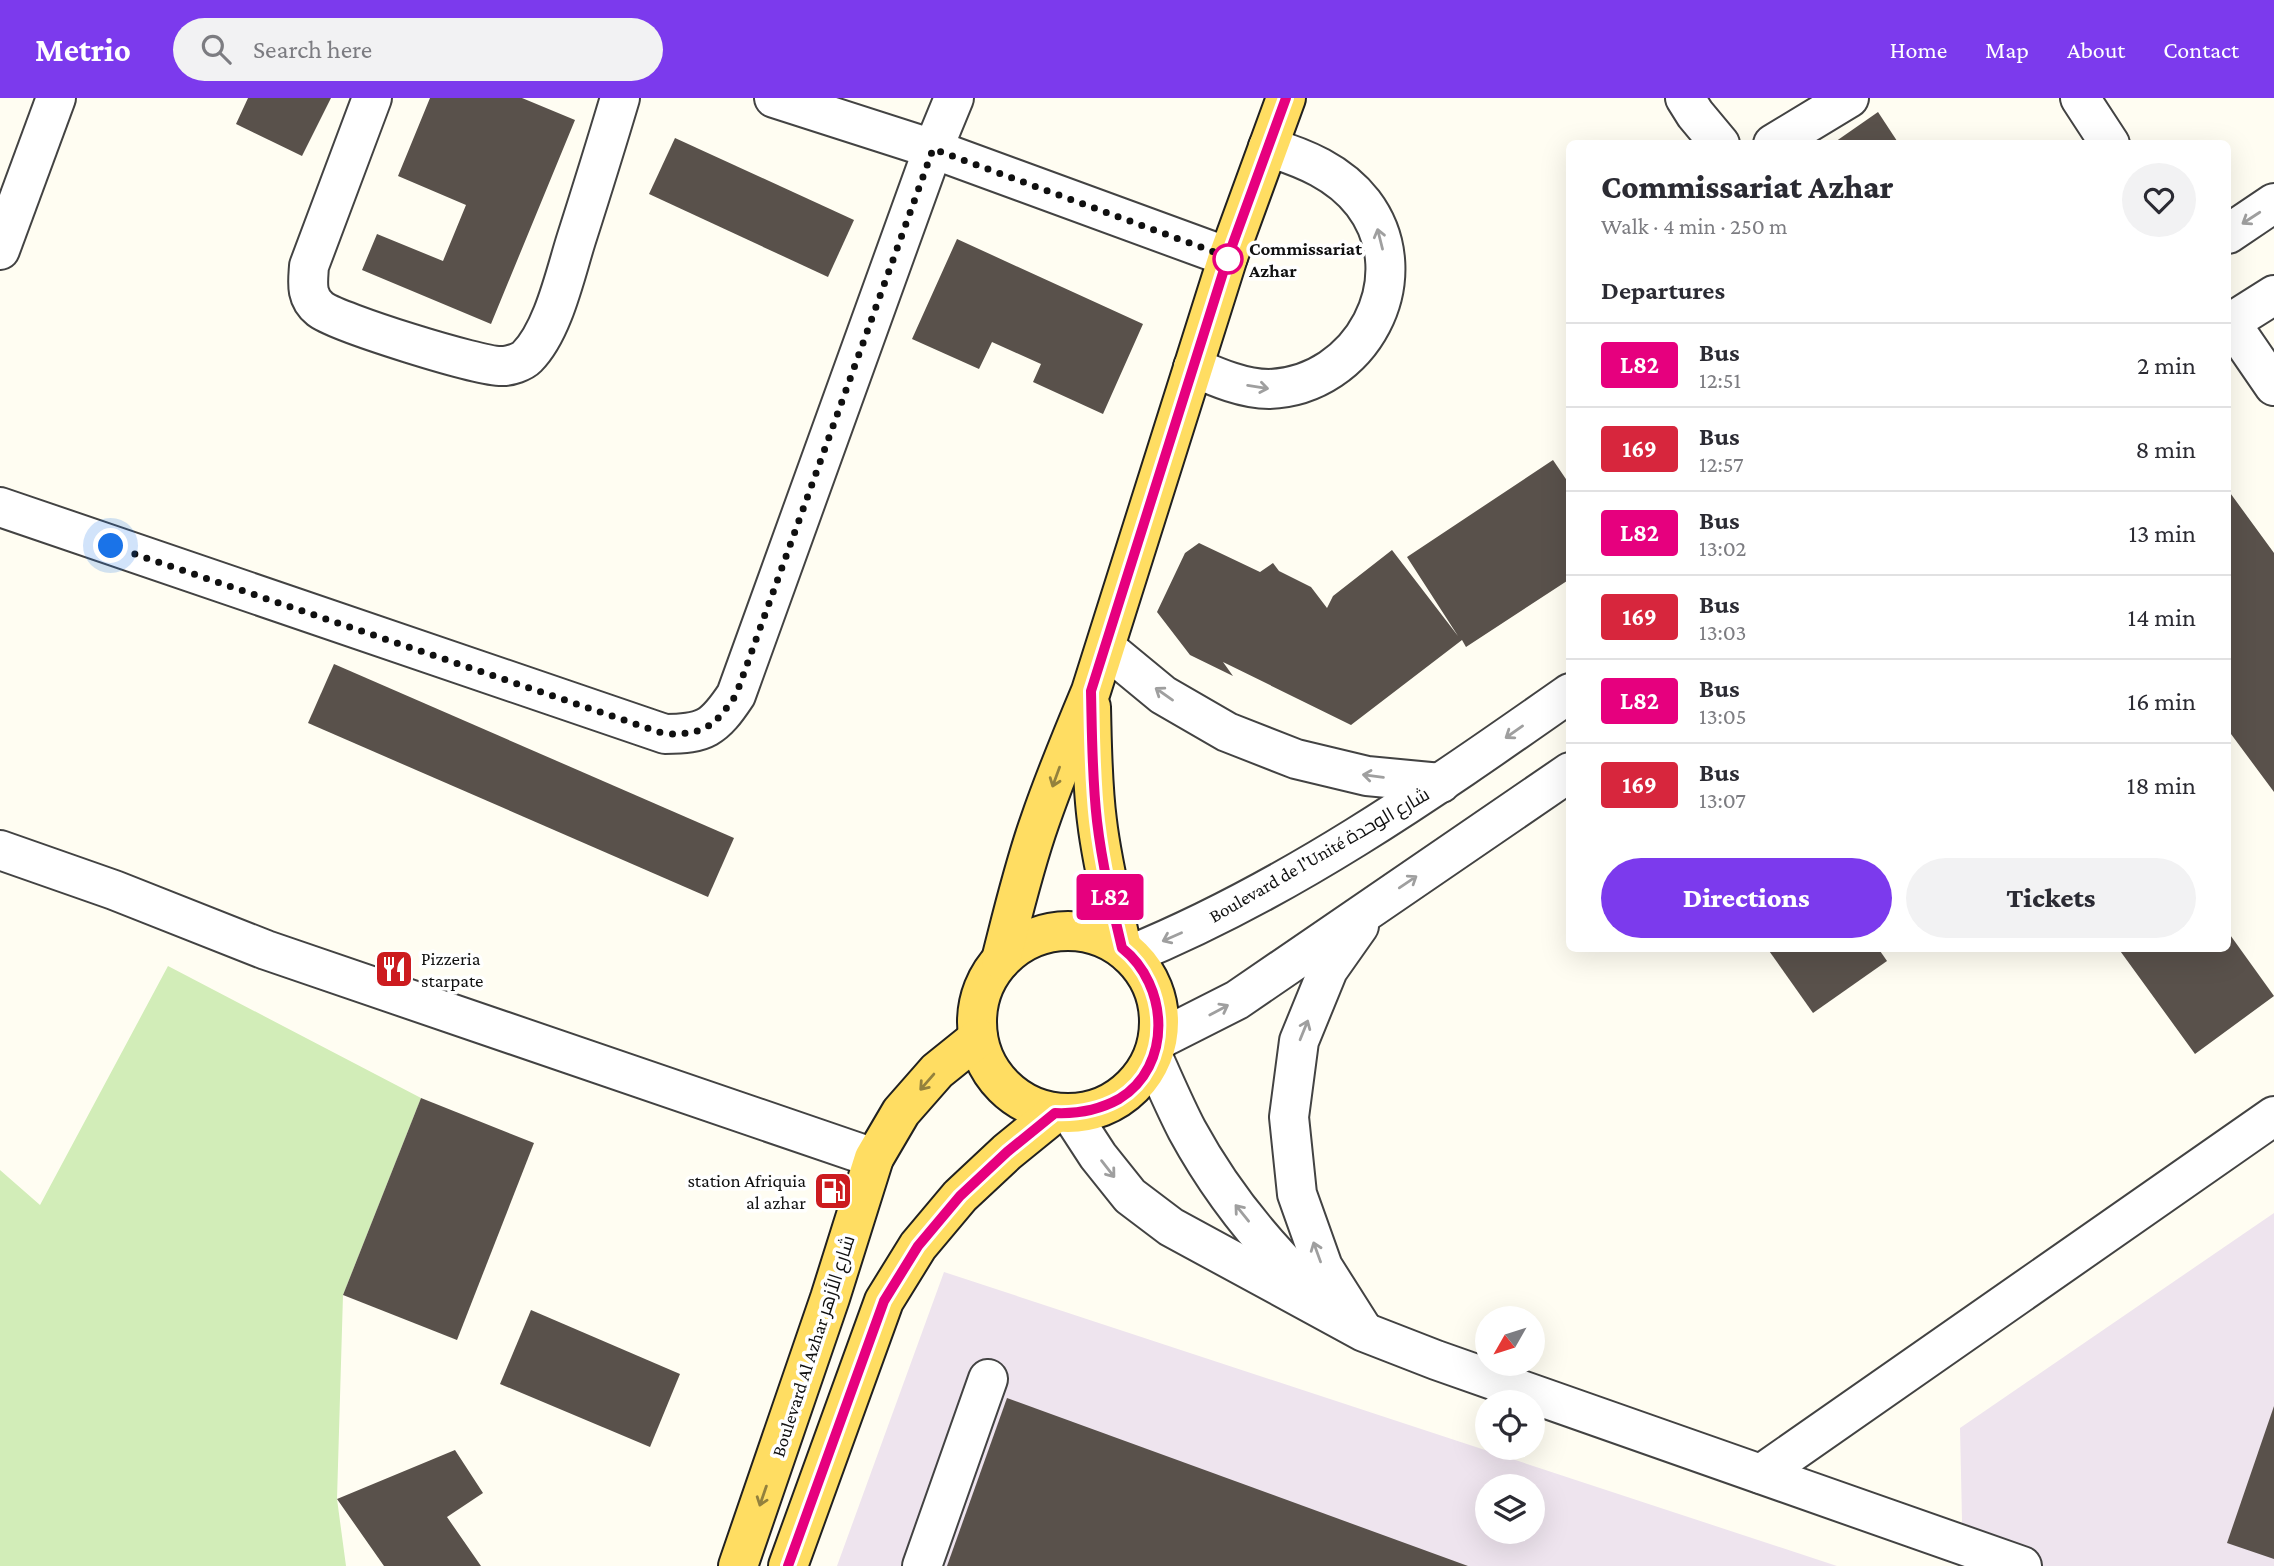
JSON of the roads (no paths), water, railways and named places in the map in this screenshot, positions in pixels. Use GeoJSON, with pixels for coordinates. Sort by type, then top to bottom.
{"type":"FeatureCollection","features":[{"type":"Feature","properties":{"kind":"main road"},"geometry":{"type":"LineString","coordinates":[[1001,960],[1039,823],[1106,648],[1228,257],[1286,98]]}},
{"type":"Feature","properties":{"kind":"main road"},"geometry":{"type":"LineString","coordinates":[[1091,691],[1097,821],[1108,885],[1126,951],[1149,979],[1159,1009],[1155,1048],[1139,1080],[1120,1098],[1096,1109],[1063,1113],[1031,1105],[1007,1089],[989,1066],[978,1038],[978,1010],[986,983],[1001,960],[1022,943],[1047,933],[1092,935],[1126,951]]}},
{"type":"Feature","properties":{"kind":"main road","name":"Boulevard Al Azhar شارع الأزهر"},"geometry":{"type":"LineString","coordinates":[[738,1566],[830,1298],[874,1158],[901,1112],[937,1071],[978,1038]]}},
{"type":"Feature","properties":{"kind":"main road"},"geometry":{"type":"LineString","coordinates":[[789,1566],[884,1301],[918,1246],[960,1196],[1007,1152],[1063,1113]]}},
{"type":"Feature","properties":{"kind":"street"},"geometry":{"type":"LineString","coordinates":[[0,250],[56,98]]}},
{"type":"Feature","properties":{"kind":"street"},"geometry":{"type":"LineString","coordinates":[[372,98],[309,266],[309,296],[321,310],[368,329],[436,351],[502,367],[525,360],[542,339],[620,98]]}},
{"type":"Feature","properties":{"kind":"street"},"geometry":{"type":"LineString","coordinates":[[0,507],[665,734],[692,734],[712,725],[736,695],[933,149],[954,98]]}},
{"type":"Feature","properties":{"kind":"street"},"geometry":{"type":"LineString","coordinates":[[1685,98],[1717,140]]}},
{"type":"Feature","properties":{"kind":"street"},"geometry":{"type":"LineString","coordinates":[[1780,140],[1849,98]]}},
{"type":"Feature","properties":{"kind":"street"},"geometry":{"type":"LineString","coordinates":[[2080,98],[2107,140]]}},
{"type":"Feature","properties":{"kind":"street"},"geometry":{"type":"LineString","coordinates":[[787,100],[933,149],[1228,257]]}},
{"type":"Feature","properties":{"kind":"street"},"geometry":{"type":"LineString","coordinates":[[1193,367],[1226,381],[1267,389],[1301,384],[1335,367],[1363,341],[1380,307],[1386,270],[1382,244],[1380,232],[1363,202],[1334,174],[1299,157],[1268,147]]}},
{"type":"Feature","properties":{"kind":"street"},"geometry":{"type":"LineString","coordinates":[[2231,232],[2274,203]]}},
{"type":"Feature","properties":{"kind":"street"},"geometry":{"type":"LineString","coordinates":[[2231,319],[2274,295]]}},
{"type":"Feature","properties":{"kind":"street"},"geometry":{"type":"LineString","coordinates":[[2231,325],[2274,386]]}},
{"type":"Feature","properties":{"kind":"street"},"geometry":{"type":"LineString","coordinates":[[1106,648],[1163,695],[1227,732],[1296,759],[1332,768],[1367,776],[1441,783]]}},
{"type":"Feature","properties":{"kind":"street","name":"Boulevard de l'Unité شارع الوحدة"},"geometry":{"type":"LineString","coordinates":[[1126,951],[1229,911],[1363,834],[1566,696]]}},
{"type":"Feature","properties":{"kind":"street"},"geometry":{"type":"LineString","coordinates":[[1351,1324],[1280,1261],[1230,1198],[1188,1130],[1155,1048],[1237,1000],[1566,775]]}},
{"type":"Feature","properties":{"kind":"street"},"geometry":{"type":"LineString","coordinates":[[0,850],[114,890],[266,950],[874,1158]]}},
{"type":"Feature","properties":{"kind":"street"},"geometry":{"type":"LineString","coordinates":[[1351,1324],[1323,1267],[1297,1194],[1289,1117],[1299,1041],[1328,970],[1372,907]]}},
{"type":"Feature","properties":{"kind":"street"},"geometry":{"type":"LineString","coordinates":[[1063,1113],[1130,1196],[1171,1227],[1351,1324],[1436,1360],[2022,1566]]}},
{"type":"Feature","properties":{"kind":"street"},"geometry":{"type":"LineString","coordinates":[[1761,1474],[2274,1116]]}},
{"type":"Feature","properties":{"kind":"street"},"geometry":{"type":"LineString","coordinates":[[922,1566],[988,1379]]}},
{"type":"Feature","properties":{"kind":"place","name":"Commissariat Azhar"},"geometry":{"type":"Point","coordinates":[1228,259]}},
{"type":"Feature","properties":{"kind":"place","name":"Pizzeria starpate"},"geometry":{"type":"Point","coordinates":[394,969]}},
{"type":"Feature","properties":{"kind":"place","name":"station Afriquia al azhar"},"geometry":{"type":"Point","coordinates":[833,1191]}}]}
